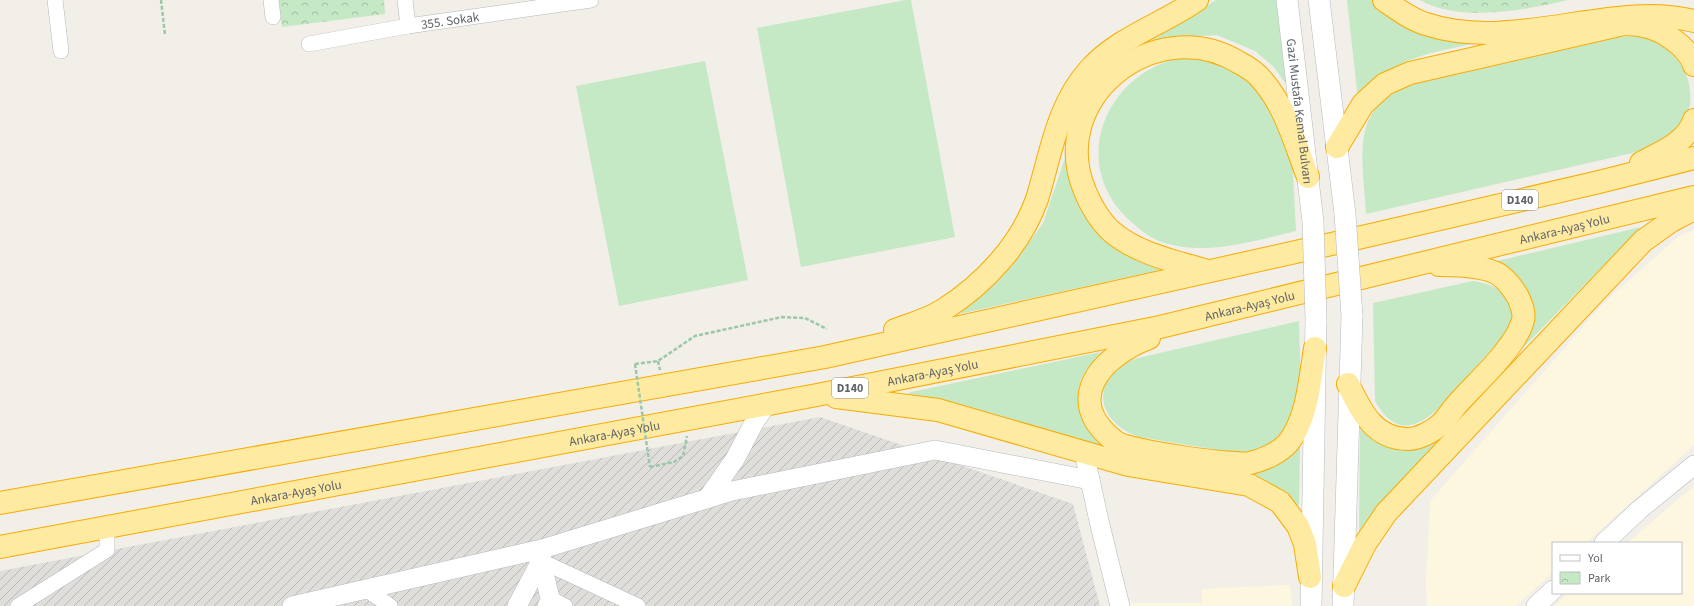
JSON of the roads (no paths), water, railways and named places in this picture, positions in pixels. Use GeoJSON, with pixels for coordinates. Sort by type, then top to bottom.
{"type":"FeatureCollection","features":[{"type":"Feature","properties":{"kind":"highway"},"geometry":{"type":"LineString","coordinates":[[825,357],[942,311],[976,285],[1004,256],[1024,228],[1036,200],[1061,117],[1072,94],[1091,68],[1127,41],[1197,0]]}},
{"type":"Feature","properties":{"kind":"highway"},"geometry":{"type":"LineString","coordinates":[[1384,0],[1406,15],[1426,24],[1452,29],[1470,30],[1498,28],[1616,4],[1648,4],[1680,12],[1694,21]]}},
{"type":"Feature","properties":{"kind":"highway"},"geometry":{"type":"LineString","coordinates":[[1337,147],[1363,104],[1384,84],[1410,73],[1624,24],[1643,26],[1657,30],[1680,44],[1694,65]]}},
{"type":"Feature","properties":{"kind":"highway"},"geometry":{"type":"LineString","coordinates":[[1206,271],[1146,253],[1110,231],[1090,203],[1078,174],[1076,141],[1088,106],[1106,80],[1128,64],[1154,51],[1180,46],[1204,48],[1226,55],[1246,66],[1261,79],[1282,108],[1308,177]]}},
{"type":"Feature","properties":{"kind":"highway"},"geometry":{"type":"LineString","coordinates":[[1599,182],[1663,152],[1685,136],[1694,120]]}},
{"type":"Feature","properties":{"kind":"highway","name":"D140"},"geometry":{"type":"LineString","coordinates":[[0,503],[825,357],[1599,182],[1694,158]]}},
{"type":"Feature","properties":{"kind":"highway","name":"Ankara-Ayaş Yolu"},"geometry":{"type":"LineString","coordinates":[[0,547],[817,395],[1160,327],[1694,197]]}},
{"type":"Feature","properties":{"kind":"highway"},"geometry":{"type":"LineString","coordinates":[[1344,596],[1365,544],[1386,513],[1643,241],[1671,221],[1694,209]]}},
{"type":"Feature","properties":{"kind":"highway"},"geometry":{"type":"LineString","coordinates":[[1348,384],[1363,413],[1374,426],[1386,435],[1408,439],[1417,438],[1440,425],[1513,342],[1523,320],[1522,306],[1515,293],[1501,276],[1490,271],[1457,265],[1408,266]]}},
{"type":"Feature","properties":{"kind":"highway"},"geometry":{"type":"LineString","coordinates":[[1210,314],[1130,345],[1101,368],[1093,381],[1089,395],[1091,411],[1100,426],[1117,442],[1134,448],[1227,463],[1250,463],[1269,456],[1287,444],[1298,425],[1308,391],[1315,348]]}},
{"type":"Feature","properties":{"kind":"highway"},"geometry":{"type":"LineString","coordinates":[[817,395],[938,410],[1128,465],[1249,485],[1280,502],[1298,526],[1305,544],[1310,577]]}},
{"type":"Feature","properties":{"kind":"main road","name":"Gazi Mustafa Kemal Bulvarı"},"geometry":{"type":"LineString","coordinates":[[1287,0],[1313,222],[1316,320],[1310,577],[1311,606]]}},
{"type":"Feature","properties":{"kind":"main road"},"geometry":{"type":"LineString","coordinates":[[1319,0],[1346,214],[1352,316],[1348,384],[1344,596]]}},
{"type":"Feature","properties":{"kind":"street"},"geometry":{"type":"LineString","coordinates":[[55,0],[61,51]]}},
{"type":"Feature","properties":{"kind":"street"},"geometry":{"type":"LineString","coordinates":[[271,0],[273,17]]}},
{"type":"Feature","properties":{"kind":"street"},"geometry":{"type":"LineString","coordinates":[[405,0],[408,26]]}},
{"type":"Feature","properties":{"kind":"street","name":"355. Sokak"},"geometry":{"type":"LineString","coordinates":[[309,44],[408,26],[591,0]]}},
{"type":"Feature","properties":{"kind":"street"},"geometry":{"type":"LineString","coordinates":[[707,499],[735,459],[755,421],[767,404]]}},
{"type":"Feature","properties":{"kind":"street"},"geometry":{"type":"LineString","coordinates":[[292,606],[542,555],[732,491],[935,450],[1090,480]]}},
{"type":"Feature","properties":{"kind":"street"},"geometry":{"type":"LineString","coordinates":[[1084,452],[1120,606]]}},
{"type":"Feature","properties":{"kind":"street"},"geometry":{"type":"LineString","coordinates":[[1605,542],[1639,510],[1694,465]]}},
{"type":"Feature","properties":{"kind":"street"},"geometry":{"type":"LineString","coordinates":[[18,606],[107,550],[107,527]]}},
{"type":"Feature","properties":{"kind":"street"},"geometry":{"type":"LineString","coordinates":[[542,555],[553,603]]}},
{"type":"Feature","properties":{"kind":"street"},"geometry":{"type":"LineString","coordinates":[[516,606],[542,555]]}},
{"type":"Feature","properties":{"kind":"street"},"geometry":{"type":"LineString","coordinates":[[542,555],[638,606]]}},
{"type":"Feature","properties":{"kind":"street"},"geometry":{"type":"LineString","coordinates":[[367,590],[390,606]]}},
{"type":"Feature","properties":{"kind":"street"},"geometry":{"type":"LineString","coordinates":[[1536,606],[1552,591]]}}]}
